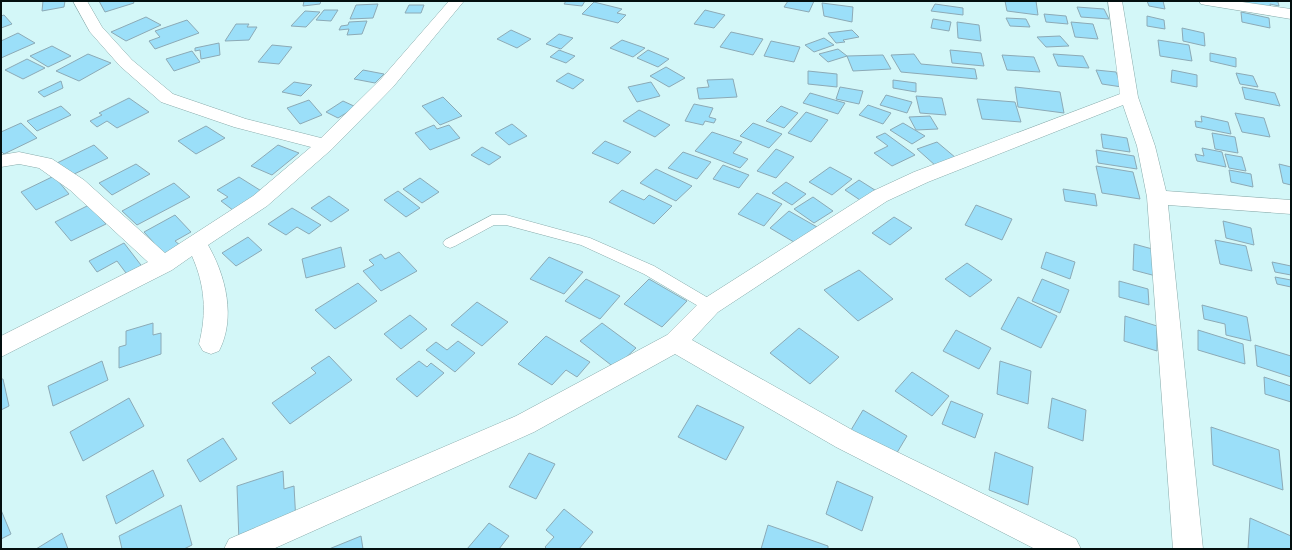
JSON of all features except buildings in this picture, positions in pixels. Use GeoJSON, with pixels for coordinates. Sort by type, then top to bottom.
{"type":"FeatureCollection","features":[{"type":"Feature","properties":{"kind":"street"},"geometry":{"type":"LineString","coordinates":[[80,1],[95,29],[126,63],[167,98],[240,123],[325,145]]}},
{"type":"Feature","properties":{"kind":"street"},"geometry":{"type":"LineString","coordinates":[[1,347],[164,264],[260,201],[325,145],[387,84],[457,1]]}},
{"type":"Feature","properties":{"kind":"street"},"geometry":{"type":"LineString","coordinates":[[1115,1],[1129,97],[1146,146],[1157,197],[1188,549]]}},
{"type":"Feature","properties":{"kind":"street"},"geometry":{"type":"LineString","coordinates":[[1206,1],[1291,14]]}},
{"type":"Feature","properties":{"kind":"street"},"geometry":{"type":"LineString","coordinates":[[239,549],[525,424],[675,342],[710,306],[880,196],[921,177],[1129,97]]}},
{"type":"Feature","properties":{"kind":"street"},"geometry":{"type":"LineString","coordinates":[[1,161],[19,158],[45,163],[77,185],[164,264]]}},
{"type":"Feature","properties":{"kind":"street"},"geometry":{"type":"LineString","coordinates":[[1157,197],[1291,207]]}},
{"type":"Feature","properties":{"kind":"street"},"geometry":{"type":"LineString","coordinates":[[196,243],[207,260],[214,284],[216,329],[211,344]]}},
{"type":"Feature","properties":{"kind":"street"},"geometry":{"type":"LineString","coordinates":[[675,342],[845,440],[1066,549]]}},
{"type":"Feature","properties":{"kind":"lane"},"geometry":{"type":"LineString","coordinates":[[450,243],[492,220],[506,220],[585,241],[649,270],[710,306]]}}]}
